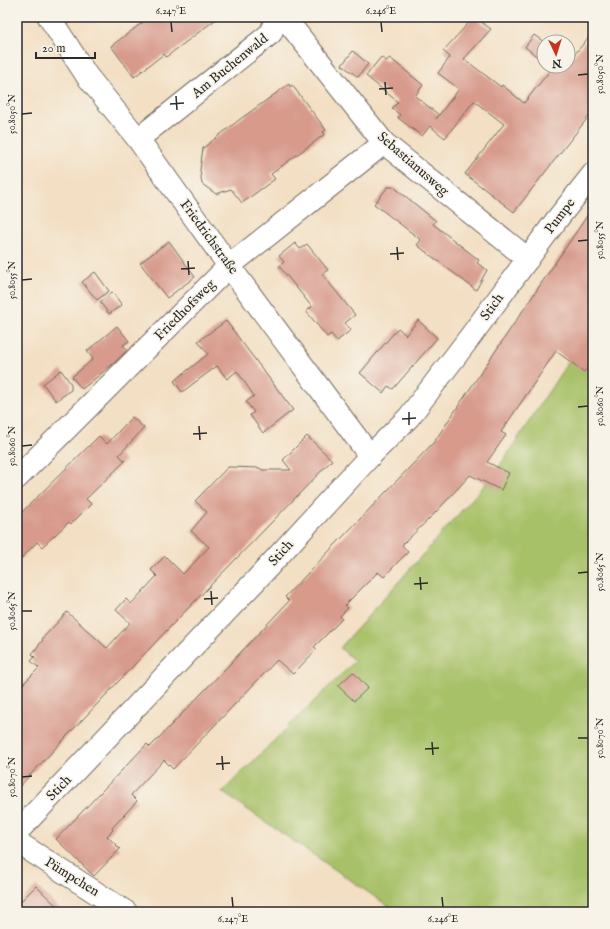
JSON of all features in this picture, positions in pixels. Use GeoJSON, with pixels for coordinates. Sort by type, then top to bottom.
{"type":"FeatureCollection","features":[{"type":"Feature","properties":{"kind":"street","name":"Friedrichstraße"},"geometry":{"type":"LineString","coordinates":[[49,17],[87,76],[138,139],[229,266],[370,456]]}},
{"type":"Feature","properties":{"kind":"street","name":"Am Buchenwald"},"geometry":{"type":"LineString","coordinates":[[138,139],[271,33],[276,17]]}},
{"type":"Feature","properties":{"kind":"street","name":"Sebastianusweg"},"geometry":{"type":"LineString","coordinates":[[284,17],[384,143],[528,259]]}},
{"type":"Feature","properties":{"kind":"street","name":"Friedhofsweg"},"geometry":{"type":"LineString","coordinates":[[17,478],[229,266],[384,143]]}},
{"type":"Feature","properties":{"kind":"street","name":"Pumpe"},"geometry":{"type":"LineString","coordinates":[[528,259],[593,174]]}},
{"type":"Feature","properties":{"kind":"street","name":"Stich"},"geometry":{"type":"LineString","coordinates":[[17,832],[258,578],[370,456],[409,416],[528,259]]}},
{"type":"Feature","properties":{"kind":"street","name":"Pümpchen"},"geometry":{"type":"LineString","coordinates":[[17,842],[126,912]]}},
{"type":"Feature","properties":{"kind":"green space"},"geometry":{"type":"Polygon","coordinates":[[[578,347],[593,361],[593,912],[397,912],[222,792],[355,661],[340,648],[495,473],[578,347]]]}},
{"type":"Feature","properties":{"kind":"building"},"geometry":{"type":"Polygon","coordinates":[[[150,17],[219,17],[166,57],[164,54],[134,77],[111,46],[150,17]]]}},
{"type":"Feature","properties":{"kind":"building"},"geometry":{"type":"Polygon","coordinates":[[[474,17],[491,29],[464,59],[501,87],[502,85],[524,103],[547,74],[576,74],[576,53],[593,32],[593,111],[514,212],[465,174],[504,124],[474,101],[445,138],[430,126],[422,136],[398,118],[400,115],[392,108],[398,102],[366,76],[381,57],[386,61],[390,58],[423,85],[415,96],[439,115],[436,119],[459,89],[438,73],[450,57],[443,51],[474,17]]]}},
{"type":"Feature","properties":{"kind":"building"},"geometry":{"type":"Polygon","coordinates":[[[534,35],[536,36],[536,56],[525,47],[534,35]]]}},
{"type":"Feature","properties":{"kind":"building"},"geometry":{"type":"Polygon","coordinates":[[[353,51],[368,64],[358,77],[342,65],[353,51]]]}},
{"type":"Feature","properties":{"kind":"building"},"geometry":{"type":"Polygon","coordinates":[[[289,84],[290,87],[292,85],[326,130],[323,132],[325,134],[271,174],[275,179],[242,203],[231,189],[216,194],[202,184],[200,170],[203,148],[289,84]]]}},
{"type":"Feature","properties":{"kind":"building"},"geometry":{"type":"Polygon","coordinates":[[[388,187],[394,187],[436,221],[433,224],[479,260],[477,263],[487,270],[476,290],[417,245],[421,240],[374,204],[388,187]]]}},
{"type":"Feature","properties":{"kind":"building"},"geometry":{"type":"Polygon","coordinates":[[[593,207],[593,361],[584,372],[556,351],[501,432],[506,435],[487,462],[509,473],[501,490],[470,475],[436,512],[402,545],[408,552],[384,577],[378,572],[345,605],[348,608],[340,616],[342,619],[314,647],[317,649],[293,674],[277,660],[173,769],[164,760],[131,795],[137,801],[112,828],[113,830],[107,836],[120,849],[94,876],[56,839],[147,744],[150,747],[228,666],[289,601],[285,597],[434,442],[593,207]]]}},
{"type":"Feature","properties":{"kind":"building"},"geometry":{"type":"Polygon","coordinates":[[[169,241],[195,277],[167,298],[140,263],[169,241]]]}},
{"type":"Feature","properties":{"kind":"building"},"geometry":{"type":"Polygon","coordinates":[[[295,243],[300,249],[307,244],[328,270],[322,274],[355,315],[345,323],[351,330],[337,341],[331,334],[327,337],[306,311],[312,307],[279,266],[284,262],[279,256],[295,243]]]}},
{"type":"Feature","properties":{"kind":"building"},"geometry":{"type":"Polygon","coordinates":[[[95,272],[109,291],[97,300],[82,282],[95,272]]]}},
{"type":"Feature","properties":{"kind":"building"},"geometry":{"type":"Polygon","coordinates":[[[112,292],[122,305],[109,314],[100,302],[112,292]]]}},
{"type":"Feature","properties":{"kind":"building"},"geometry":{"type":"Polygon","coordinates":[[[418,320],[437,338],[393,389],[388,386],[383,393],[360,373],[398,328],[406,335],[418,320]]]}},
{"type":"Feature","properties":{"kind":"building"},"geometry":{"type":"Polygon","coordinates":[[[226,321],[293,410],[263,433],[250,415],[254,412],[246,402],[254,396],[237,371],[227,379],[217,366],[182,392],[174,381],[208,354],[198,341],[226,321]]]}},
{"type":"Feature","properties":{"kind":"building"},"geometry":{"type":"Polygon","coordinates":[[[117,326],[129,341],[123,345],[127,350],[113,364],[82,389],[72,377],[93,359],[87,351],[117,326]]]}},
{"type":"Feature","properties":{"kind":"building"},"geometry":{"type":"Polygon","coordinates":[[[61,370],[71,384],[71,390],[56,401],[43,384],[61,370]]]}},
{"type":"Feature","properties":{"kind":"building"},"geometry":{"type":"Polygon","coordinates":[[[132,417],[144,428],[119,455],[125,461],[86,499],[91,504],[71,524],[69,522],[42,547],[37,542],[17,563],[17,517],[99,436],[107,444],[132,417]]]}},
{"type":"Feature","properties":{"kind":"building"},"geometry":{"type":"Polygon","coordinates":[[[307,436],[332,460],[169,628],[17,789],[17,690],[39,668],[31,661],[35,657],[32,654],[43,640],[42,639],[67,612],[107,648],[130,623],[116,610],[126,599],[131,604],[157,576],[151,570],[165,556],[183,574],[209,547],[191,531],[207,512],[195,501],[228,467],[260,468],[262,470],[291,470],[283,460],[307,436]]]}},
{"type":"Feature","properties":{"kind":"building"},"geometry":{"type":"Polygon","coordinates":[[[353,672],[368,688],[354,701],[338,686],[353,672]]]}},
{"type":"Feature","properties":{"kind":"building"},"geometry":{"type":"Polygon","coordinates":[[[36,886],[63,912],[17,912],[17,905],[36,886]]]}}]}
